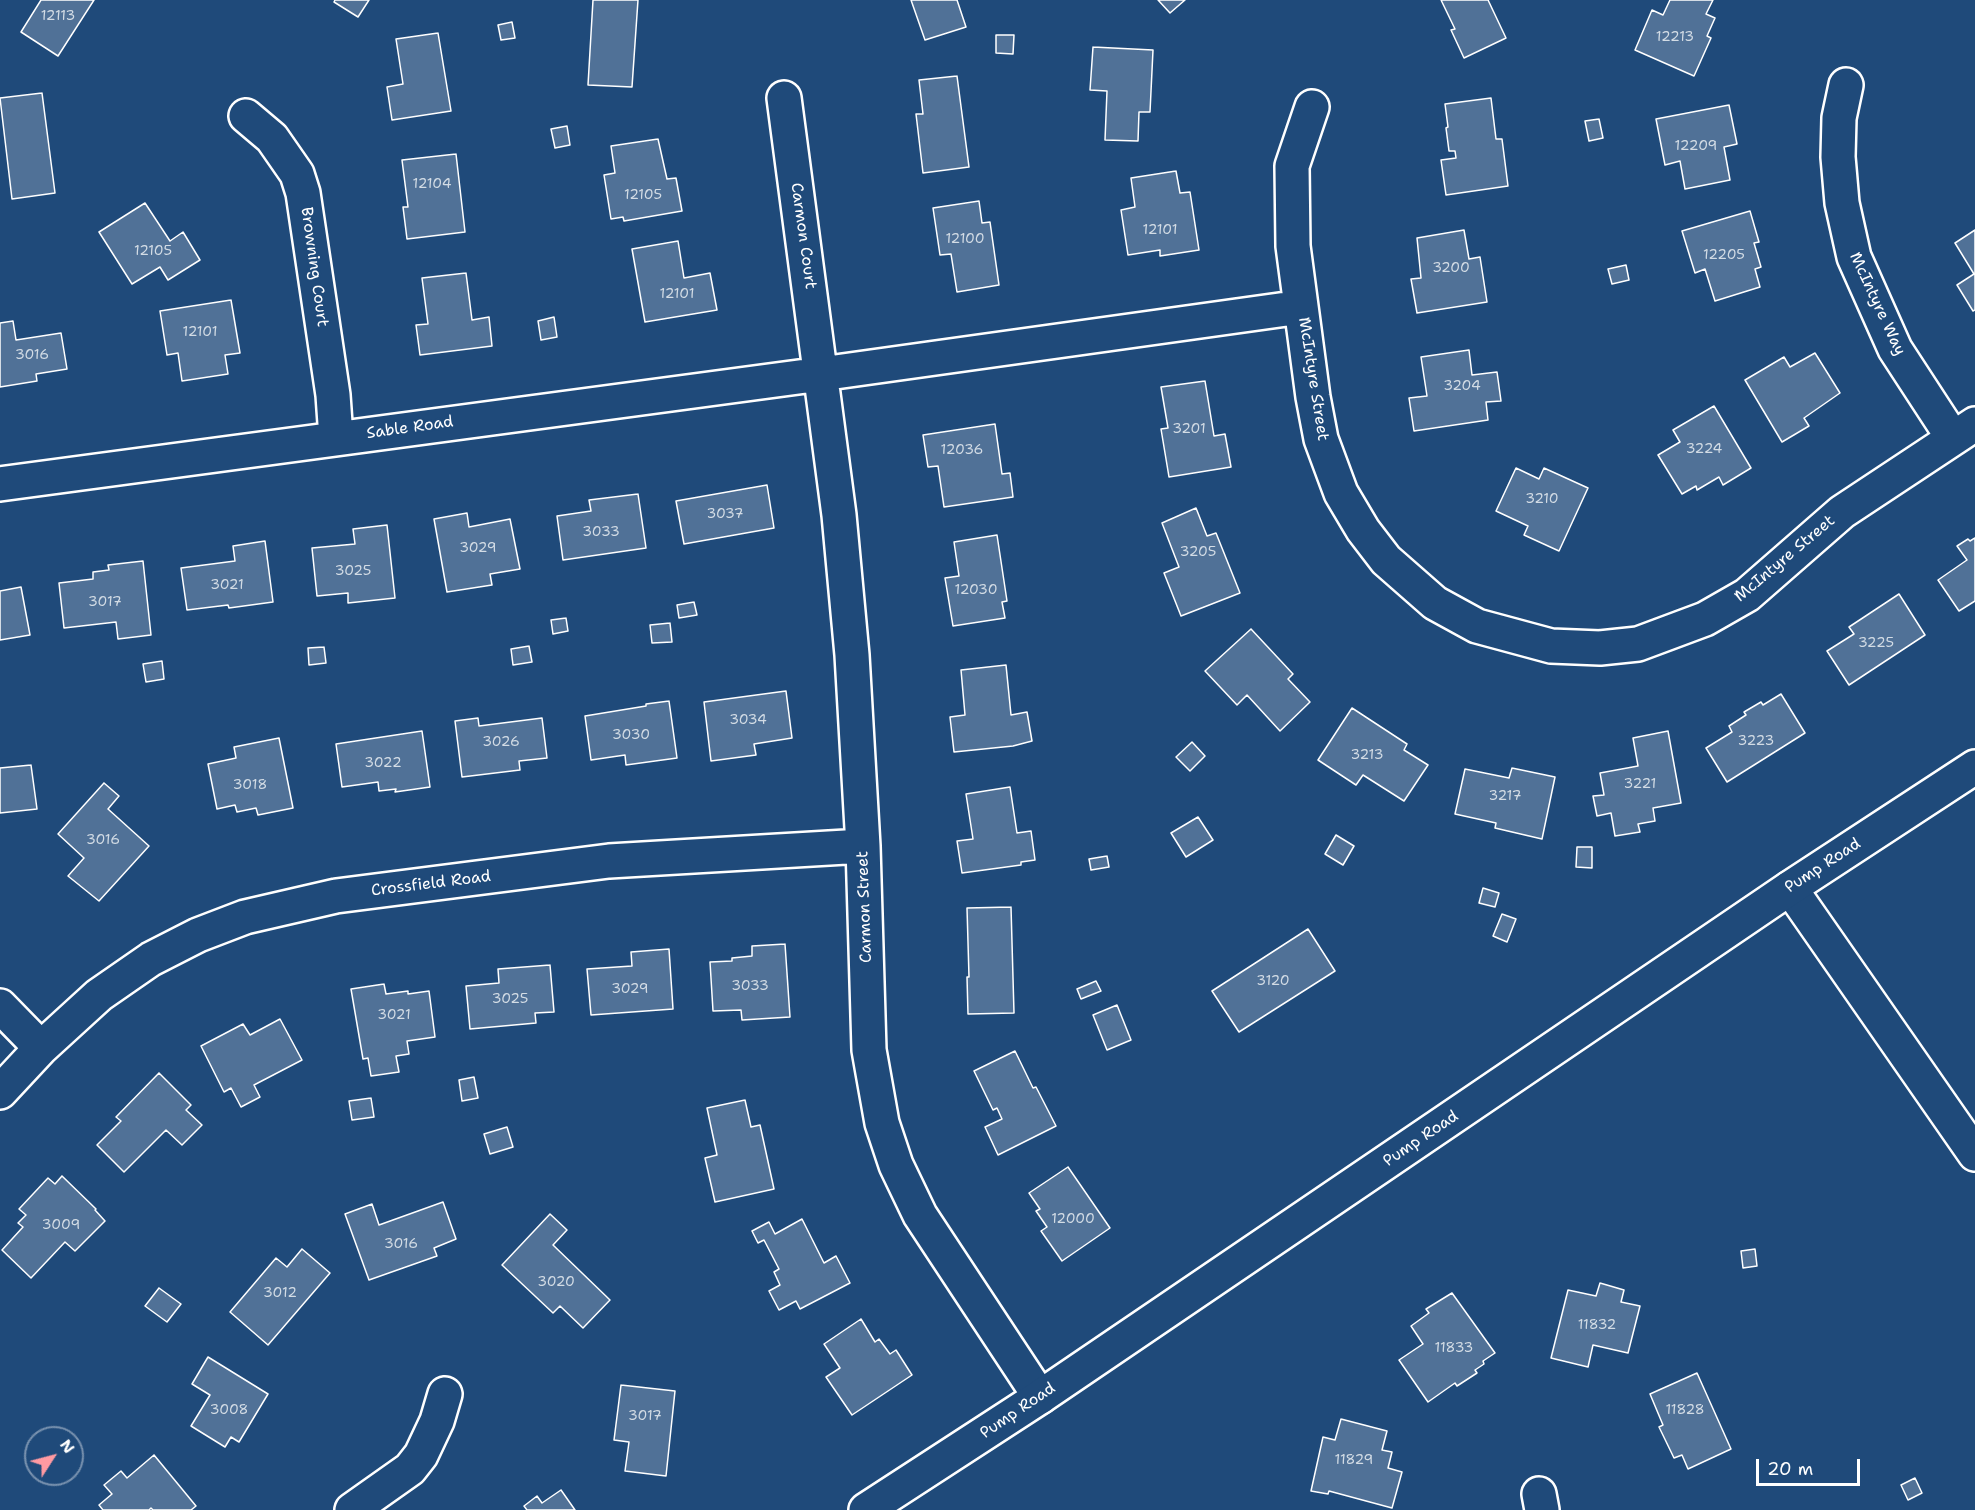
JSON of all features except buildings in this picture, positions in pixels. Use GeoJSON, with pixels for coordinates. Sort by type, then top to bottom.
{"type":"FeatureCollection","features":[{"type":"Feature","properties":{"kind":"street","name":"McIntyre Way"},"geometry":{"type":"LineString","coordinates":[[1846,86],[1839,118],[1838,157],[1842,202],[1854,257],[1895,349],[1964,431]]}},
{"type":"Feature","properties":{"kind":"street","name":"Carmon Court"},"geometry":{"type":"LineString","coordinates":[[784,98],[821,374]]}},
{"type":"Feature","properties":{"kind":"street"},"geometry":{"type":"LineString","coordinates":[[1301,307],[1293,246],[1292,166],[1312,107]]}},
{"type":"Feature","properties":{"kind":"street","name":"Browning Court"},"geometry":{"type":"LineString","coordinates":[[246,116],[272,138],[297,174],[303,193],[333,395],[336,438]]}},
{"type":"Feature","properties":{"kind":"street","name":"McIntyre Street"},"geometry":{"type":"LineString","coordinates":[[821,374],[1301,307],[1312,397],[1321,439],[1341,493],[1363,530],[1386,560],[1435,603],[1476,626],[1551,646],[1600,648],[1638,644],[1705,619],[1747,595],[1842,512],[1964,431]]}},
{"type":"Feature","properties":{"kind":"street","name":"Sable Road"},"geometry":{"type":"LineString","coordinates":[[0,484],[821,374]]}},
{"type":"Feature","properties":{"kind":"street","name":"Carmon Street"},"geometry":{"type":"LineString","coordinates":[[821,374],[839,514],[852,656],[863,846],[869,1050],[882,1123],[896,1165],[920,1215],[1040,1397]]}},
{"type":"Feature","properties":{"kind":"street","name":"Pump Road"},"geometry":{"type":"LineString","coordinates":[[866,1510],[1040,1397],[1790,888],[1975,767]]}},
{"type":"Feature","properties":{"kind":"street","name":"Crossfield Road"},"geometry":{"type":"LineString","coordinates":[[0,1092],[41,1048],[99,995],[151,959],[198,935],[245,917],[336,896],[609,861],[863,846]]}},
{"type":"Feature","properties":{"kind":"street"},"geometry":{"type":"LineString","coordinates":[[1790,888],[1975,1154]]}},
{"type":"Feature","properties":{"kind":"street"},"geometry":{"type":"LineString","coordinates":[[0,1006],[41,1048]]}},
{"type":"Feature","properties":{"kind":"street"},"geometry":{"type":"LineString","coordinates":[[352,1510],[410,1469],[421,1455],[437,1420],[445,1394]]}}]}
